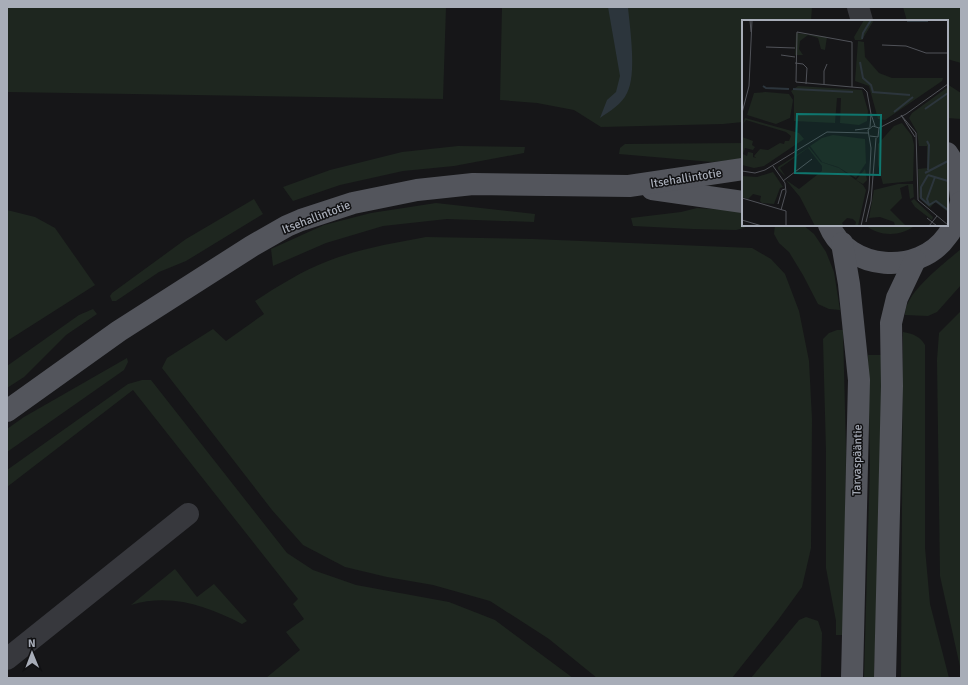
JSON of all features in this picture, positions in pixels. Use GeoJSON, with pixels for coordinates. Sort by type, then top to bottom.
{"type":"FeatureCollection","features":[{"type":"Feature","properties":{"kind":"main road"},"geometry":{"type":"LineString","coordinates":[[948,148],[961,145]]}},
{"type":"Feature","properties":{"kind":"main road"},"geometry":{"type":"LineString","coordinates":[[948,154],[955,165],[960,183],[961,198]]}},
{"type":"Feature","properties":{"kind":"main road","name":"Itsehallintotie"},"geometry":{"type":"LineString","coordinates":[[629,186],[742,169]]}},
{"type":"Feature","properties":{"kind":"main road","name":"Itsehallintotie"},"geometry":{"type":"LineString","coordinates":[[7,411],[119,331],[252,246],[287,226],[301,220],[353,203],[417,190],[473,184],[629,186],[742,202]]}},
{"type":"Feature","properties":{"kind":"main road"},"geometry":{"type":"LineString","coordinates":[[830,226],[842,243],[857,255],[876,262],[896,264],[915,260],[933,251],[947,238],[960,213]]}},
{"type":"Feature","properties":{"kind":"main road","name":"Tarvaspääntie"},"geometry":{"type":"LineString","coordinates":[[842,243],[850,284],[859,380],[852,678]]}},
{"type":"Feature","properties":{"kind":"main road"},"geometry":{"type":"LineString","coordinates":[[885,678],[892,386],[891,323],[897,298],[915,260]]}},
{"type":"Feature","properties":{"kind":"street"},"geometry":{"type":"LineString","coordinates":[[848,20],[849,7]]}},
{"type":"Feature","properties":{"kind":"street"},"geometry":{"type":"LineString","coordinates":[[858,7],[862,20]]}},
{"type":"Feature","properties":{"kind":"street"},"geometry":{"type":"LineString","coordinates":[[7,659],[188,514]]}},
{"type":"Feature","properties":{"kind":"shaded area"},"geometry":{"type":"Polygon","coordinates":[[[7,7],[446,7],[443,99],[7,92],[7,7]]]}},
{"type":"Feature","properties":{"kind":"shaded area"},"geometry":{"type":"Polygon","coordinates":[[[502,7],[812,7],[811,20],[742,20],[742,122],[723,124],[601,127],[574,110],[537,103],[500,100],[502,7]]]}},
{"type":"Feature","properties":{"kind":"shaded area"},"geometry":{"type":"Polygon","coordinates":[[[608,7],[628,7],[632,52],[632,75],[625,97],[615,107],[600,118],[607,100],[616,92],[620,76],[608,7]]]}},
{"type":"Feature","properties":{"kind":"shaded area"},"geometry":{"type":"Polygon","coordinates":[[[903,7],[961,7],[961,63],[948,59],[948,20],[907,20],[903,7]]]}},
{"type":"Feature","properties":{"kind":"shaded area"},"geometry":{"type":"Polygon","coordinates":[[[948,85],[961,93],[961,119],[948,118],[948,85]]]}},
{"type":"Feature","properties":{"kind":"shaded area"},"geometry":{"type":"Polygon","coordinates":[[[742,143],[742,159],[712,162],[619,154],[620,148],[625,144],[742,143]]]}},
{"type":"Feature","properties":{"kind":"shaded area"},"geometry":{"type":"Polygon","coordinates":[[[458,146],[525,147],[524,153],[454,166],[403,171],[340,185],[293,201],[283,187],[330,170],[402,152],[458,146]]]}},
{"type":"Feature","properties":{"kind":"shaded area"},"geometry":{"type":"Polygon","coordinates":[[[254,199],[263,214],[186,261],[159,272],[116,301],[112,301],[110,296],[112,293],[186,239],[254,199]]]}},
{"type":"Feature","properties":{"kind":"shaded area"},"geometry":{"type":"Polygon","coordinates":[[[436,203],[535,214],[534,222],[447,219],[383,226],[326,243],[273,266],[271,249],[324,225],[371,213],[436,203]]]}},
{"type":"Feature","properties":{"kind":"shaded area"},"geometry":{"type":"Polygon","coordinates":[[[697,208],[742,211],[742,226],[746,226],[736,230],[633,226],[631,218],[681,212],[697,208]]]}},
{"type":"Feature","properties":{"kind":"shaded area"},"geometry":{"type":"Polygon","coordinates":[[[7,210],[35,217],[55,228],[95,285],[7,341],[7,210]]]}},
{"type":"Feature","properties":{"kind":"shaded area"},"geometry":{"type":"Polygon","coordinates":[[[775,226],[804,226],[814,234],[826,252],[834,272],[840,310],[829,309],[818,304],[789,252],[779,243],[774,234],[775,226]]]}},
{"type":"Feature","properties":{"kind":"shaded area"},"geometry":{"type":"Polygon","coordinates":[[[866,226],[914,226],[903,232],[890,234],[877,232],[866,226]]]}},
{"type":"Feature","properties":{"kind":"shaded area"},"geometry":{"type":"Polygon","coordinates":[[[426,237],[533,239],[752,248],[771,259],[785,274],[799,311],[809,361],[812,419],[811,548],[802,587],[732,678],[597,678],[549,639],[490,601],[433,585],[387,577],[345,567],[303,545],[272,510],[162,368],[167,358],[213,329],[226,341],[264,314],[255,301],[281,284],[309,269],[352,253],[426,237]]]}},
{"type":"Feature","properties":{"kind":"shaded area"},"geometry":{"type":"Polygon","coordinates":[[[961,249],[961,285],[937,312],[928,316],[905,315],[906,306],[918,288],[936,270],[961,249]]]}},
{"type":"Feature","properties":{"kind":"shaded area"},"geometry":{"type":"Polygon","coordinates":[[[93,309],[97,314],[66,335],[24,377],[7,388],[7,366],[79,315],[93,309]]]}},
{"type":"Feature","properties":{"kind":"shaded area"},"geometry":{"type":"Polygon","coordinates":[[[961,311],[961,671],[940,576],[937,360],[939,333],[961,311]]]}},
{"type":"Feature","properties":{"kind":"shaded area"},"geometry":{"type":"Polygon","coordinates":[[[837,330],[843,330],[846,450],[844,635],[836,635],[836,621],[826,568],[826,452],[823,339],[829,333],[837,330]]]}},
{"type":"Feature","properties":{"kind":"shaded area"},"geometry":{"type":"Polygon","coordinates":[[[903,332],[916,336],[921,339],[925,345],[925,548],[930,604],[949,678],[901,678],[903,332]]]}},
{"type":"Feature","properties":{"kind":"shaded area"},"geometry":{"type":"Polygon","coordinates":[[[868,355],[881,355],[882,464],[874,678],[864,678],[870,465],[868,355]]]}},
{"type":"Feature","properties":{"kind":"shaded area"},"geometry":{"type":"Polygon","coordinates":[[[127,358],[128,362],[124,370],[7,452],[7,429],[24,417],[127,358]]]}},
{"type":"Feature","properties":{"kind":"shaded area"},"geometry":{"type":"Polygon","coordinates":[[[142,380],[151,380],[287,553],[313,570],[356,585],[449,602],[495,620],[573,678],[266,678],[300,650],[286,632],[304,619],[293,604],[298,599],[133,390],[7,487],[7,470],[128,384],[142,380]]]}},
{"type":"Feature","properties":{"kind":"shaded area"},"geometry":{"type":"Polygon","coordinates":[[[175,569],[197,597],[214,584],[247,621],[242,624],[202,607],[174,601],[160,600],[131,605],[175,569]]]}},
{"type":"Feature","properties":{"kind":"shaded area"},"geometry":{"type":"Polygon","coordinates":[[[806,617],[818,621],[822,633],[821,678],[751,678],[799,620],[806,617]]]}}]}
